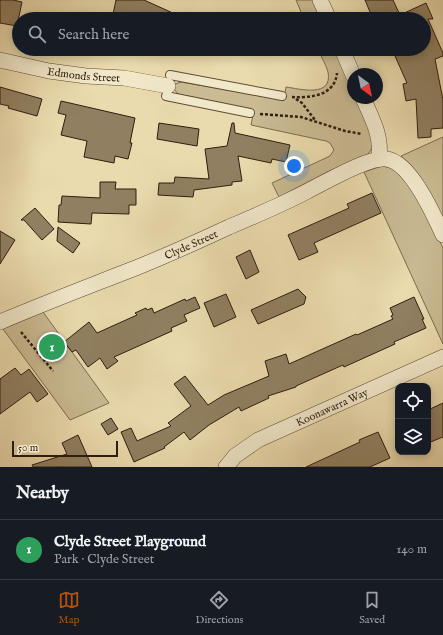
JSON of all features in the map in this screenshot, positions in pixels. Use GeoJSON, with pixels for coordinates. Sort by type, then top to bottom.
{"type":"FeatureCollection","features":[{"type":"Feature","properties":{"kind":"street"},"geometry":{"type":"LineString","coordinates":[[320,0],[326,12]]}},
{"type":"Feature","properties":{"kind":"street"},"geometry":{"type":"LineString","coordinates":[[345,56],[350,68]]}},
{"type":"Feature","properties":{"kind":"street","name":"Edmonds Street"},"geometry":{"type":"LineString","coordinates":[[0,60],[49,71],[75,75],[124,78],[168,86]]}},
{"type":"Feature","properties":{"kind":"street"},"geometry":{"type":"LineString","coordinates":[[365,104],[380,142],[379,159],[391,160],[402,167],[408,174],[424,197],[443,235]]}},
{"type":"Feature","properties":{"kind":"street","name":"Clyde Street"},"geometry":{"type":"LineString","coordinates":[[0,322],[145,264],[288,201],[360,165],[379,159]]}},
{"type":"Feature","properties":{"kind":"street","name":"Koonawarra Way"},"geometry":{"type":"LineString","coordinates":[[226,467],[235,456],[258,440],[443,357]]}},
{"type":"Feature","properties":{"kind":"lane","name":"Edmonds Street"},"geometry":{"type":"LineString","coordinates":[[168,86],[282,96]]}},
{"type":"Feature","properties":{"kind":"lane","name":"Edmonds Street"},"geometry":{"type":"LineString","coordinates":[[168,86],[250,113]]}},
{"type":"Feature","properties":{"kind":"path"},"geometry":{"type":"LineString","coordinates":[[282,96],[313,96],[324,92],[335,83],[336,68]]}},
{"type":"Feature","properties":{"kind":"path"},"geometry":{"type":"LineString","coordinates":[[292,97],[302,103],[316,121]]}},
{"type":"Feature","properties":{"kind":"path"},"geometry":{"type":"LineString","coordinates":[[250,113],[301,117],[341,130],[359,134],[366,134],[376,130]]}},
{"type":"Feature","properties":{"kind":"path"},"geometry":{"type":"LineString","coordinates":[[21,332],[53,371]]}},
{"type":"Feature","properties":{"kind":"shaded area"},"geometry":{"type":"Polygon","coordinates":[[[296,0],[313,0],[319,12],[301,12],[296,0]]]}},
{"type":"Feature","properties":{"kind":"shaded area"},"geometry":{"type":"Polygon","coordinates":[[[322,56],[338,56],[347,77],[347,104],[359,104],[371,133],[373,147],[368,154],[327,172],[279,197],[272,183],[330,156],[334,150],[330,143],[251,125],[254,110],[178,94],[174,89],[175,84],[181,82],[284,100],[286,87],[314,90],[321,89],[326,86],[328,72],[322,56]]]}},
{"type":"Feature","properties":{"kind":"shaded area"},"geometry":{"type":"Polygon","coordinates":[[[443,137],[443,219],[420,177],[401,156],[443,137]]]}},
{"type":"Feature","properties":{"kind":"shaded area"},"geometry":{"type":"Polygon","coordinates":[[[382,166],[392,168],[407,182],[430,220],[443,248],[443,344],[364,172],[382,166]]]}},
{"type":"Feature","properties":{"kind":"shaded area"},"geometry":{"type":"Polygon","coordinates":[[[43,312],[109,403],[70,420],[3,329],[43,312]]]}},
{"type":"Feature","properties":{"kind":"building"},"geometry":{"type":"Polygon","coordinates":[[[0,0],[22,2],[20,12],[12,12],[12,25],[0,23],[0,0]]]}},
{"type":"Feature","properties":{"kind":"building"},"geometry":{"type":"Polygon","coordinates":[[[116,0],[144,0],[171,12],[113,12],[116,0]]]}},
{"type":"Feature","properties":{"kind":"building"},"geometry":{"type":"Polygon","coordinates":[[[365,0],[393,0],[399,12],[370,12],[365,0]]]}},
{"type":"Feature","properties":{"kind":"building"},"geometry":{"type":"Polygon","coordinates":[[[426,3],[430,12],[406,12],[426,3]]]}},
{"type":"Feature","properties":{"kind":"building"},"geometry":{"type":"Polygon","coordinates":[[[431,26],[443,53],[443,56],[435,59],[443,100],[443,128],[431,129],[431,137],[418,138],[416,99],[406,101],[403,84],[407,83],[395,56],[431,56],[431,26]]]}},
{"type":"Feature","properties":{"kind":"building"},"geometry":{"type":"Polygon","coordinates":[[[0,87],[42,99],[37,116],[8,108],[9,106],[0,104],[0,87]]]}},
{"type":"Feature","properties":{"kind":"building"},"geometry":{"type":"Polygon","coordinates":[[[61,101],[135,118],[130,143],[132,143],[128,159],[115,156],[114,163],[84,157],[87,141],[61,135],[66,115],[58,113],[61,101]]]}},
{"type":"Feature","properties":{"kind":"building"},"geometry":{"type":"Polygon","coordinates":[[[159,123],[199,129],[197,146],[157,139],[159,123]]]}},
{"type":"Feature","properties":{"kind":"building"},"geometry":{"type":"Polygon","coordinates":[[[232,123],[234,123],[235,133],[290,145],[286,162],[272,159],[271,163],[238,156],[242,181],[232,182],[232,185],[194,190],[193,197],[158,195],[159,183],[174,183],[175,177],[209,179],[205,149],[227,146],[232,123]]]}},
{"type":"Feature","properties":{"kind":"building"},"geometry":{"type":"Polygon","coordinates":[[[100,182],[116,182],[115,189],[136,189],[136,205],[129,205],[129,214],[92,213],[91,224],[58,222],[59,205],[61,205],[62,196],[100,198],[100,182]]]}},
{"type":"Feature","properties":{"kind":"building"},"geometry":{"type":"Polygon","coordinates":[[[372,193],[381,213],[314,243],[318,252],[299,260],[288,235],[349,208],[347,204],[372,193]]]}},
{"type":"Feature","properties":{"kind":"building"},"geometry":{"type":"Polygon","coordinates":[[[35,208],[54,229],[42,240],[24,220],[21,220],[35,208]]]}},
{"type":"Feature","properties":{"kind":"building"},"geometry":{"type":"Polygon","coordinates":[[[58,227],[80,243],[73,253],[57,241],[58,227]]]}},
{"type":"Feature","properties":{"kind":"building"},"geometry":{"type":"Polygon","coordinates":[[[0,231],[15,240],[0,264],[0,231]]]}},
{"type":"Feature","properties":{"kind":"building"},"geometry":{"type":"Polygon","coordinates":[[[250,250],[259,272],[246,279],[236,257],[250,250]]]}},
{"type":"Feature","properties":{"kind":"building"},"geometry":{"type":"Polygon","coordinates":[[[298,289],[306,297],[304,304],[258,324],[251,310],[298,289]]]}},
{"type":"Feature","properties":{"kind":"building"},"geometry":{"type":"Polygon","coordinates":[[[226,294],[236,317],[214,327],[204,303],[226,294]]]}},
{"type":"Feature","properties":{"kind":"building"},"geometry":{"type":"Polygon","coordinates":[[[195,297],[200,308],[184,315],[187,321],[171,328],[172,331],[114,357],[118,361],[107,369],[100,358],[88,367],[76,350],[72,352],[64,342],[89,322],[97,333],[137,315],[135,313],[146,308],[147,310],[152,308],[154,313],[185,299],[186,301],[195,297]]]}},
{"type":"Feature","properties":{"kind":"building"},"geometry":{"type":"Polygon","coordinates":[[[414,297],[424,319],[422,319],[426,328],[344,367],[343,365],[296,387],[268,396],[269,398],[241,411],[239,407],[209,425],[190,440],[184,432],[164,447],[165,448],[134,462],[121,432],[131,428],[137,441],[171,426],[168,423],[191,406],[174,384],[185,376],[208,405],[224,395],[269,376],[265,361],[286,354],[289,364],[356,334],[357,335],[393,319],[390,308],[414,297]]]}},
{"type":"Feature","properties":{"kind":"building"},"geometry":{"type":"Polygon","coordinates":[[[15,368],[21,375],[29,369],[48,394],[37,402],[30,392],[0,414],[0,379],[15,368]]]}},
{"type":"Feature","properties":{"kind":"building"},"geometry":{"type":"Polygon","coordinates":[[[443,403],[443,437],[431,442],[431,419],[431,409],[443,403]]]}},
{"type":"Feature","properties":{"kind":"building"},"geometry":{"type":"Polygon","coordinates":[[[111,418],[118,429],[108,435],[101,424],[111,418]]]}},
{"type":"Feature","properties":{"kind":"building"},"geometry":{"type":"Polygon","coordinates":[[[378,432],[390,458],[370,467],[306,467],[360,442],[359,440],[378,432]]]}},
{"type":"Feature","properties":{"kind":"building"},"geometry":{"type":"Polygon","coordinates":[[[78,435],[92,467],[33,467],[32,465],[67,454],[62,443],[78,435]]]}},
{"type":"Feature","properties":{"kind":"place","name":"Clyde Street Playground"},"geometry":{"type":"Point","coordinates":[52,347]}}]}
